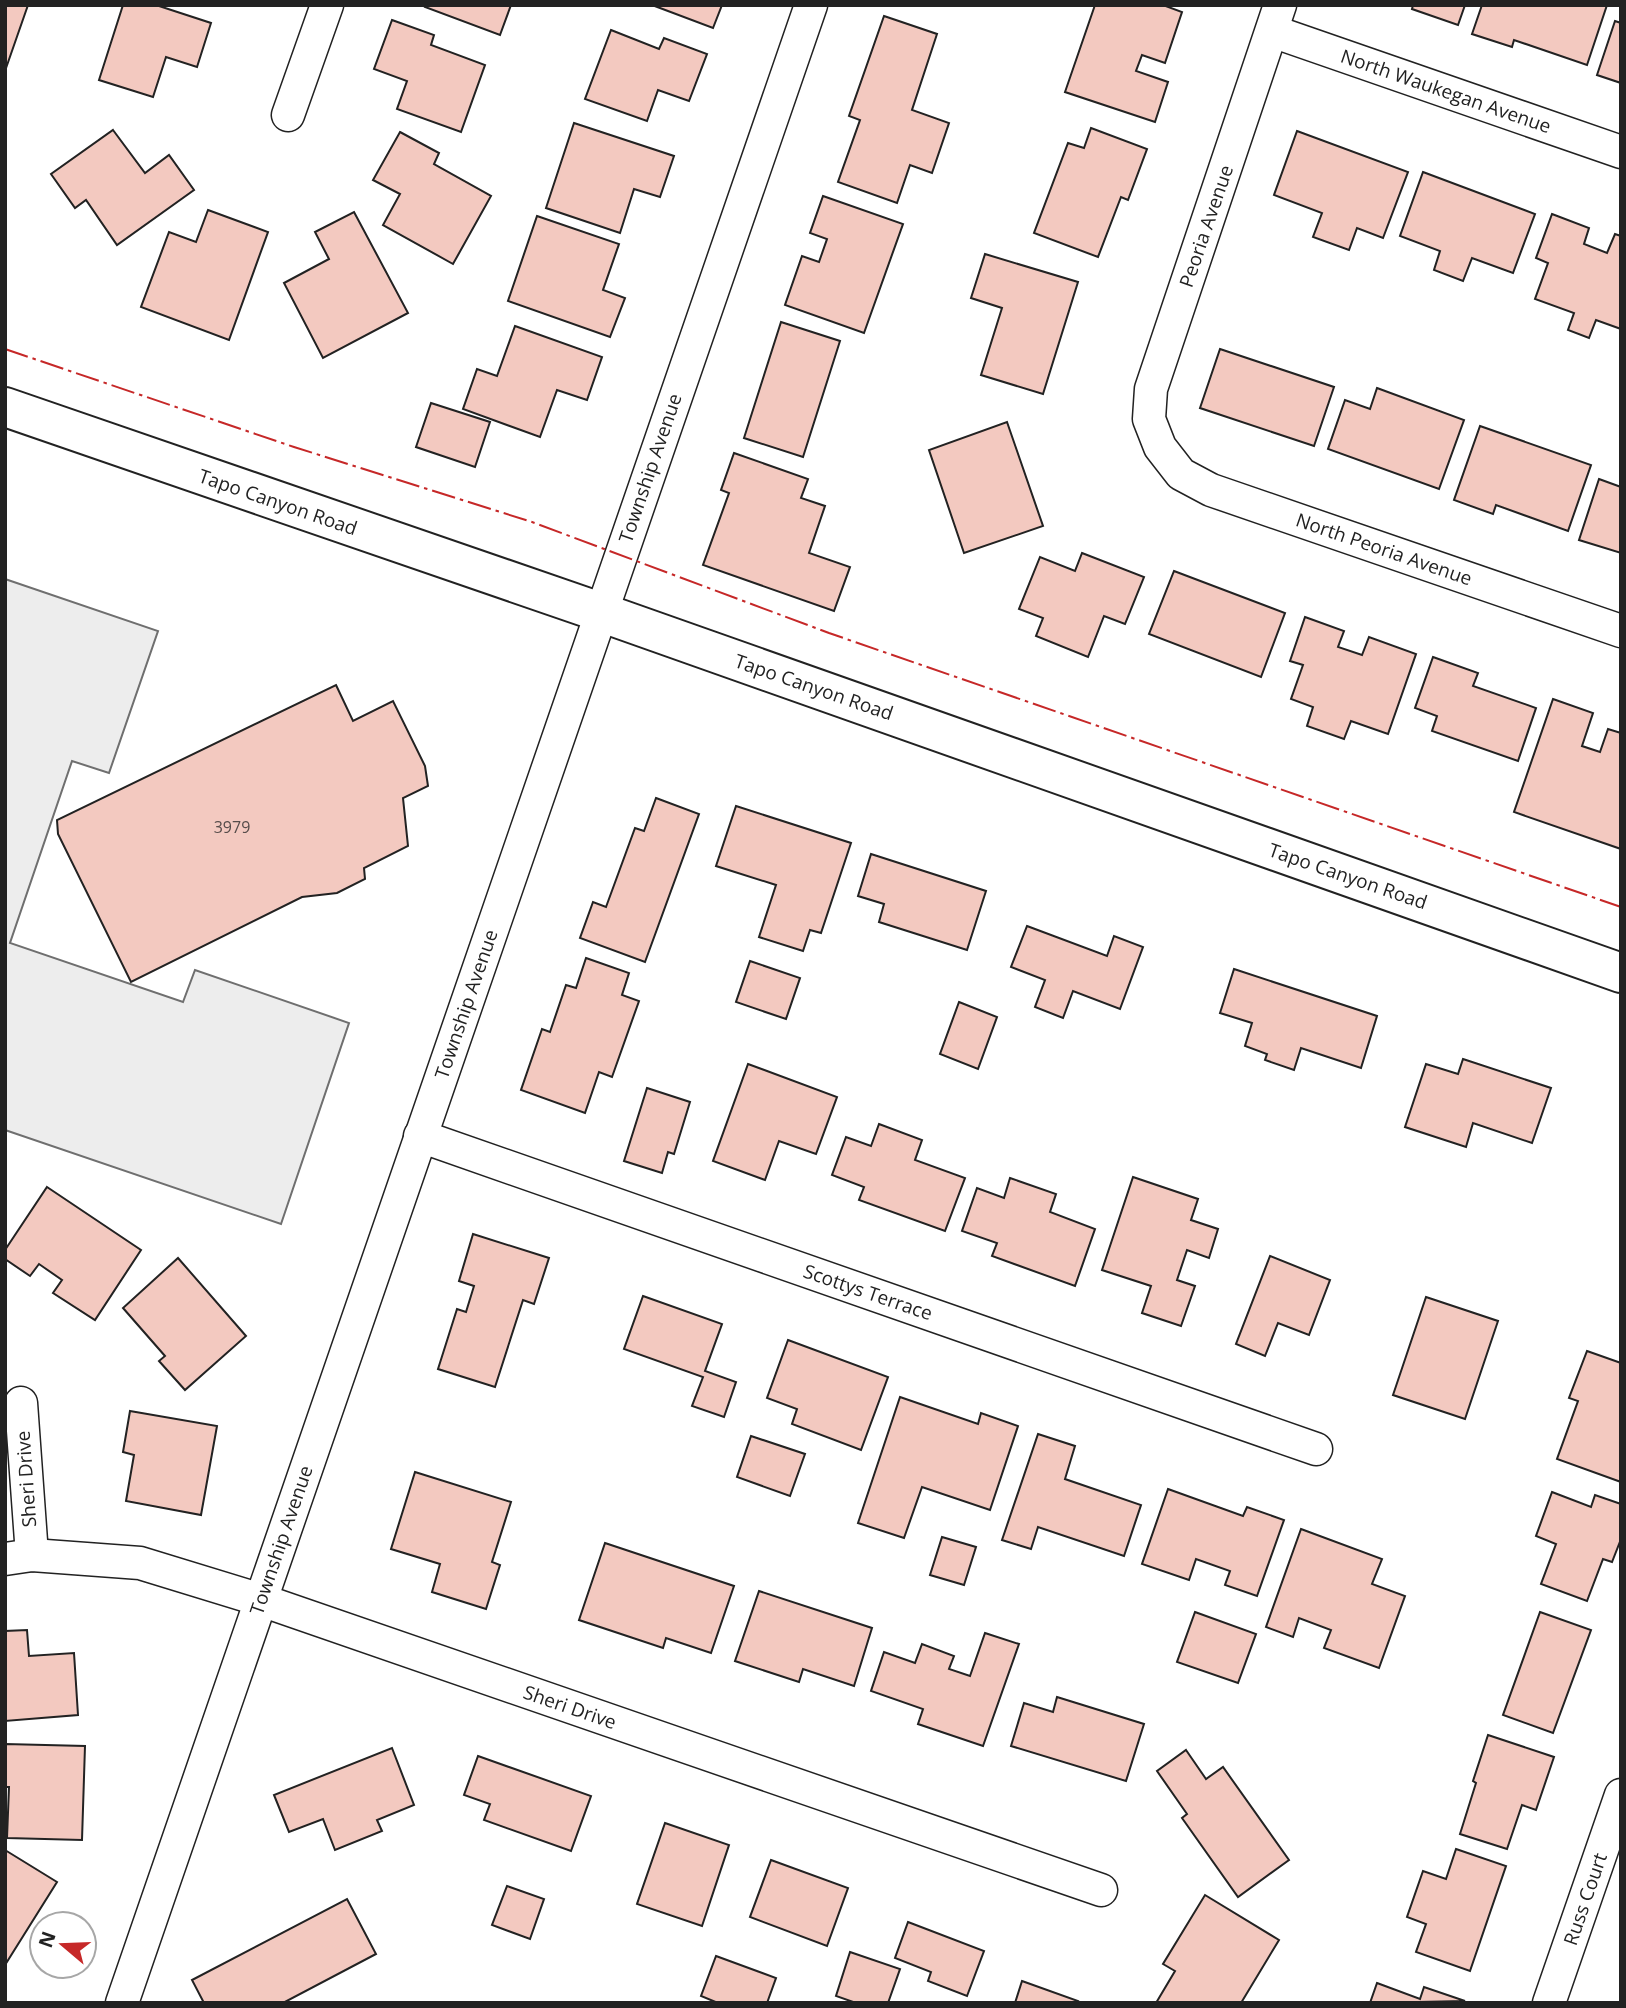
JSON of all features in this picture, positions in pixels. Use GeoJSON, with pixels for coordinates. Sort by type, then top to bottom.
{"type":"FeatureCollection","features":[{"type":"Feature","properties":{"kind":"main road","name":"Tapo Canyon Road"},"geometry":{"type":"LineString","coordinates":[[5,407],[600,612],[1621,973]]}},
{"type":"Feature","properties":{"kind":"street"},"geometry":{"type":"LineString","coordinates":[[288,115],[327,5]]}},
{"type":"Feature","properties":{"kind":"street","name":"Township Avenue"},"geometry":{"type":"LineString","coordinates":[[122,2003],[811,5]]}},
{"type":"Feature","properties":{"kind":"street","name":"North Waukegan Avenue"},"geometry":{"type":"LineString","coordinates":[[1276,18],[1621,152]]}},
{"type":"Feature","properties":{"kind":"street","name":"Peoria Avenue"},"geometry":{"type":"LineString","coordinates":[[1160,447],[1149,419],[1151,389],[1276,18]]}},
{"type":"Feature","properties":{"kind":"street","name":"North Peoria Avenue"},"geometry":{"type":"LineString","coordinates":[[1160,447],[1181,474],[1211,490],[1621,631]]}},
{"type":"Feature","properties":{"kind":"street","name":"Scottys Terrace"},"geometry":{"type":"LineString","coordinates":[[420,1136],[1316,1448]]}},
{"type":"Feature","properties":{"kind":"street","name":"Sheri Drive"},"geometry":{"type":"LineString","coordinates":[[21,1403],[19,1557],[140,1563],[261,1600],[1101,1889]]}},
{"type":"Feature","properties":{"kind":"street","name":"Russ Court"},"geometry":{"type":"LineString","coordinates":[[1549,2003],[1621,1795]]}},
{"type":"Feature","properties":{"kind":"shaded area"},"geometry":{"type":"Polygon","coordinates":[[[5,579],[158,631],[109,773],[72,761],[10,943],[183,1002],[195,970],[349,1023],[281,1224],[5,1130],[5,579]]]}},
{"type":"Feature","properties":{"kind":"building"},"geometry":{"type":"Polygon","coordinates":[[[5,5],[28,5],[5,71],[5,5]]]}},
{"type":"Feature","properties":{"kind":"building"},"geometry":{"type":"Polygon","coordinates":[[[123,5],[156,5],[211,23],[197,67],[166,57],[153,97],[99,80],[123,5]]]}},
{"type":"Feature","properties":{"kind":"building"},"geometry":{"type":"Polygon","coordinates":[[[511,5],[500,35],[425,7],[511,5]]]}},
{"type":"Feature","properties":{"kind":"building"},"geometry":{"type":"Polygon","coordinates":[[[652,5],[722,5],[713,28],[652,5]]]}},
{"type":"Feature","properties":{"kind":"building"},"geometry":{"type":"Polygon","coordinates":[[[1095,5],[1163,5],[1182,12],[1165,63],[1142,55],[1136,71],[1168,82],[1155,122],[1065,92],[1095,5]]]}},
{"type":"Feature","properties":{"kind":"building"},"geometry":{"type":"Polygon","coordinates":[[[1413,5],[1465,5],[1458,25],[1412,9],[1413,5]]]}},
{"type":"Feature","properties":{"kind":"building"},"geometry":{"type":"Polygon","coordinates":[[[1482,5],[1607,5],[1587,65],[1514,40],[1512,47],[1472,34],[1482,5]]]}},
{"type":"Feature","properties":{"kind":"building"},"geometry":{"type":"Polygon","coordinates":[[[884,16],[937,34],[912,110],[949,123],[932,173],[910,165],[897,203],[838,182],[860,120],[849,116],[884,16]]]}},
{"type":"Feature","properties":{"kind":"building"},"geometry":{"type":"Polygon","coordinates":[[[392,20],[434,35],[431,45],[485,65],[461,132],[397,109],[407,81],[374,69],[392,20]]]}},
{"type":"Feature","properties":{"kind":"building"},"geometry":{"type":"Polygon","coordinates":[[[1615,21],[1621,23],[1621,83],[1597,75],[1615,21]]]}},
{"type":"Feature","properties":{"kind":"building"},"geometry":{"type":"Polygon","coordinates":[[[611,30],[659,49],[664,38],[707,54],[689,101],[658,90],[647,121],[585,99],[611,30]]]}},
{"type":"Feature","properties":{"kind":"building"},"geometry":{"type":"Polygon","coordinates":[[[574,123],[674,156],[660,197],[634,189],[620,233],[546,208],[574,123]]]}},
{"type":"Feature","properties":{"kind":"building"},"geometry":{"type":"Polygon","coordinates":[[[1091,128],[1147,149],[1128,200],[1121,197],[1098,257],[1034,233],[1068,143],[1084,148],[1091,128]]]}},
{"type":"Feature","properties":{"kind":"building"},"geometry":{"type":"Polygon","coordinates":[[[113,130],[145,173],[169,155],[194,190],[117,245],[86,200],[75,208],[51,174],[113,130]]]}},
{"type":"Feature","properties":{"kind":"building"},"geometry":{"type":"Polygon","coordinates":[[[1297,131],[1408,172],[1383,238],[1357,228],[1349,250],[1313,237],[1322,213],[1274,195],[1297,131]]]}},
{"type":"Feature","properties":{"kind":"building"},"geometry":{"type":"Polygon","coordinates":[[[400,132],[439,153],[434,164],[491,196],[453,264],[383,225],[400,194],[373,180],[400,132]]]}},
{"type":"Feature","properties":{"kind":"building"},"geometry":{"type":"Polygon","coordinates":[[[1423,172],[1535,214],[1513,273],[1472,258],[1463,281],[1434,270],[1440,251],[1400,236],[1423,172]]]}},
{"type":"Feature","properties":{"kind":"building"},"geometry":{"type":"Polygon","coordinates":[[[823,196],[903,224],[864,333],[785,305],[802,256],[819,262],[827,239],[810,233],[823,196]]]}},
{"type":"Feature","properties":{"kind":"building"},"geometry":{"type":"Polygon","coordinates":[[[208,210],[268,232],[229,340],[141,307],[169,232],[196,242],[208,210]]]}},
{"type":"Feature","properties":{"kind":"building"},"geometry":{"type":"Polygon","coordinates":[[[354,212],[408,313],[323,358],[284,283],[329,259],[315,232],[354,212]]]}},
{"type":"Feature","properties":{"kind":"building"},"geometry":{"type":"Polygon","coordinates":[[[1552,214],[1589,228],[1584,244],[1607,253],[1615,234],[1621,236],[1621,329],[1596,320],[1589,338],[1568,330],[1574,313],[1535,299],[1548,263],[1536,258],[1552,214]]]}},
{"type":"Feature","properties":{"kind":"building"},"geometry":{"type":"Polygon","coordinates":[[[537,216],[619,244],[603,290],[625,298],[610,337],[508,301],[537,216]]]}},
{"type":"Feature","properties":{"kind":"building"},"geometry":{"type":"Polygon","coordinates":[[[985,254],[1078,282],[1043,394],[981,375],[1002,308],[971,298],[985,254]]]}},
{"type":"Feature","properties":{"kind":"building"},"geometry":{"type":"Polygon","coordinates":[[[781,322],[840,341],[803,457],[744,438],[781,322]]]}},
{"type":"Feature","properties":{"kind":"building"},"geometry":{"type":"Polygon","coordinates":[[[515,326],[602,357],[587,400],[557,390],[540,437],[463,409],[477,369],[497,376],[515,326]]]}},
{"type":"Feature","properties":{"kind":"building"},"geometry":{"type":"Polygon","coordinates":[[[1220,349],[1334,387],[1314,446],[1200,408],[1220,349]]]}},
{"type":"Feature","properties":{"kind":"building"},"geometry":{"type":"Polygon","coordinates":[[[1377,388],[1464,420],[1439,489],[1328,449],[1345,400],[1370,409],[1377,388]]]}},
{"type":"Feature","properties":{"kind":"building"},"geometry":{"type":"Polygon","coordinates":[[[431,403],[490,422],[475,467],[416,447],[431,403]]]}},
{"type":"Feature","properties":{"kind":"building"},"geometry":{"type":"Polygon","coordinates":[[[1007,422],[1043,526],[964,553],[929,450],[1007,422]]]}},
{"type":"Feature","properties":{"kind":"building"},"geometry":{"type":"Polygon","coordinates":[[[1480,426],[1591,465],[1568,531],[1496,505],[1493,514],[1454,500],[1480,426]]]}},
{"type":"Feature","properties":{"kind":"building"},"geometry":{"type":"Polygon","coordinates":[[[734,453],[808,479],[801,498],[825,506],[809,553],[850,567],[834,611],[703,565],[729,493],[721,490],[734,453]]]}},
{"type":"Feature","properties":{"kind":"building"},"geometry":{"type":"Polygon","coordinates":[[[1599,479],[1621,487],[1621,553],[1579,540],[1599,479]]]}},
{"type":"Feature","properties":{"kind":"building"},"geometry":{"type":"Polygon","coordinates":[[[1082,553],[1144,577],[1125,624],[1104,616],[1088,657],[1036,636],[1043,618],[1019,609],[1040,557],[1075,571],[1082,553]]]}},
{"type":"Feature","properties":{"kind":"building"},"geometry":{"type":"Polygon","coordinates":[[[1174,571],[1285,613],[1261,677],[1149,634],[1174,571]]]}},
{"type":"Feature","properties":{"kind":"building"},"geometry":{"type":"Polygon","coordinates":[[[1305,617],[1344,631],[1338,647],[1362,655],[1369,637],[1416,654],[1388,734],[1351,721],[1344,739],[1307,726],[1313,707],[1291,699],[1303,665],[1290,661],[1305,617]]]}},
{"type":"Feature","properties":{"kind":"building"},"geometry":{"type":"Polygon","coordinates":[[[1433,657],[1478,673],[1473,686],[1536,708],[1518,761],[1432,731],[1437,716],[1415,708],[1433,657]]]}},
{"type":"Feature","properties":{"kind":"building"},"geometry":{"type":"Polygon","coordinates":[[[336,685],[353,721],[393,701],[425,766],[428,786],[403,798],[408,846],[364,868],[365,879],[337,893],[302,897],[131,982],[58,834],[57,820],[336,685]]]}},
{"type":"Feature","properties":{"kind":"building"},"geometry":{"type":"Polygon","coordinates":[[[1553,699],[1593,713],[1582,746],[1600,752],[1608,729],[1621,733],[1621,849],[1514,812],[1553,699]]]}},
{"type":"Feature","properties":{"kind":"building"},"geometry":{"type":"Polygon","coordinates":[[[656,798],[699,814],[645,962],[580,938],[593,902],[606,907],[635,828],[644,831],[656,798]]]}},
{"type":"Feature","properties":{"kind":"building"},"geometry":{"type":"Polygon","coordinates":[[[736,806],[851,843],[821,933],[810,930],[803,951],[759,937],[776,885],[716,866],[736,806]]]}},
{"type":"Feature","properties":{"kind":"building"},"geometry":{"type":"Polygon","coordinates":[[[871,854],[986,891],[967,950],[879,922],[884,904],[858,896],[871,854]]]}},
{"type":"Feature","properties":{"kind":"building"},"geometry":{"type":"Polygon","coordinates":[[[1027,926],[1107,956],[1114,936],[1143,947],[1120,1009],[1073,991],[1063,1018],[1035,1007],[1045,980],[1011,967],[1027,926]]]}},
{"type":"Feature","properties":{"kind":"building"},"geometry":{"type":"Polygon","coordinates":[[[586,958],[629,973],[622,995],[639,1001],[612,1077],[599,1072],[585,1113],[521,1090],[542,1029],[550,1032],[566,985],[576,988],[586,958]]]}},
{"type":"Feature","properties":{"kind":"building"},"geometry":{"type":"Polygon","coordinates":[[[750,961],[800,978],[786,1019],[736,1002],[750,961]]]}},
{"type":"Feature","properties":{"kind":"building"},"geometry":{"type":"Polygon","coordinates":[[[1234,969],[1377,1016],[1361,1068],[1301,1048],[1294,1070],[1265,1060],[1267,1054],[1245,1046],[1252,1023],[1220,1013],[1234,969]]]}},
{"type":"Feature","properties":{"kind":"building"},"geometry":{"type":"Polygon","coordinates":[[[959,1002],[997,1017],[978,1069],[940,1054],[959,1002]]]}},
{"type":"Feature","properties":{"kind":"building"},"geometry":{"type":"Polygon","coordinates":[[[1463,1059],[1551,1088],[1532,1143],[1473,1123],[1466,1147],[1405,1127],[1426,1064],[1458,1074],[1463,1059]]]}},
{"type":"Feature","properties":{"kind":"building"},"geometry":{"type":"Polygon","coordinates":[[[748,1064],[837,1097],[816,1154],[779,1141],[765,1180],[713,1161],[748,1064]]]}},
{"type":"Feature","properties":{"kind":"building"},"geometry":{"type":"Polygon","coordinates":[[[647,1088],[690,1102],[674,1154],[668,1152],[662,1173],[624,1161],[647,1088]]]}},
{"type":"Feature","properties":{"kind":"building"},"geometry":{"type":"Polygon","coordinates":[[[879,1124],[922,1140],[915,1160],[965,1178],[945,1231],[859,1200],[864,1187],[832,1175],[846,1137],[871,1146],[879,1124]]]}},
{"type":"Feature","properties":{"kind":"building"},"geometry":{"type":"Polygon","coordinates":[[[1133,1177],[1198,1199],[1191,1220],[1218,1229],[1209,1258],[1187,1250],[1177,1280],[1195,1286],[1181,1326],[1142,1313],[1151,1286],[1102,1270],[1133,1177]]]}},
{"type":"Feature","properties":{"kind":"building"},"geometry":{"type":"Polygon","coordinates":[[[1010,1178],[1056,1194],[1050,1212],[1095,1229],[1075,1286],[992,1256],[997,1243],[962,1231],[977,1188],[1004,1198],[1010,1178]]]}},
{"type":"Feature","properties":{"kind":"building"},"geometry":{"type":"Polygon","coordinates":[[[47,1187],[141,1250],[95,1320],[53,1293],[62,1280],[39,1264],[30,1276],[5,1259],[5,1250],[47,1187]]]}},
{"type":"Feature","properties":{"kind":"building"},"geometry":{"type":"Polygon","coordinates":[[[473,1234],[549,1258],[534,1304],[523,1300],[495,1387],[438,1369],[457,1309],[466,1312],[474,1286],[459,1281],[473,1234]]]}},
{"type":"Feature","properties":{"kind":"building"},"geometry":{"type":"Polygon","coordinates":[[[1270,1256],[1330,1280],[1309,1335],[1278,1323],[1265,1356],[1236,1344],[1270,1256]]]}},
{"type":"Feature","properties":{"kind":"building"},"geometry":{"type":"Polygon","coordinates":[[[178,1258],[246,1336],[185,1390],[159,1361],[165,1356],[123,1308],[178,1258]]]}},
{"type":"Feature","properties":{"kind":"building"},"geometry":{"type":"Polygon","coordinates":[[[643,1296],[722,1324],[705,1371],[736,1382],[724,1417],[692,1406],[703,1377],[624,1349],[643,1296]]]}},
{"type":"Feature","properties":{"kind":"building"},"geometry":{"type":"Polygon","coordinates":[[[1426,1297],[1498,1321],[1465,1419],[1393,1395],[1426,1297]]]}},
{"type":"Feature","properties":{"kind":"building"},"geometry":{"type":"Polygon","coordinates":[[[788,1340],[888,1377],[861,1450],[792,1424],[797,1409],[767,1398],[788,1340]]]}},
{"type":"Feature","properties":{"kind":"building"},"geometry":{"type":"Polygon","coordinates":[[[1587,1351],[1621,1363],[1621,1482],[1557,1459],[1578,1401],[1569,1398],[1587,1351]]]}},
{"type":"Feature","properties":{"kind":"building"},"geometry":{"type":"Polygon","coordinates":[[[900,1397],[978,1424],[981,1413],[1018,1426],[990,1510],[922,1487],[904,1538],[858,1523],[900,1397]]]}},
{"type":"Feature","properties":{"kind":"building"},"geometry":{"type":"Polygon","coordinates":[[[130,1411],[217,1426],[201,1515],[126,1501],[134,1455],[123,1452],[130,1411]]]}},
{"type":"Feature","properties":{"kind":"building"},"geometry":{"type":"Polygon","coordinates":[[[1038,1434],[1075,1446],[1065,1479],[1141,1505],[1124,1556],[1038,1527],[1031,1549],[1002,1540],[1038,1434]]]}},
{"type":"Feature","properties":{"kind":"building"},"geometry":{"type":"Polygon","coordinates":[[[751,1436],[805,1454],[790,1496],[737,1477],[751,1436]]]}},
{"type":"Feature","properties":{"kind":"building"},"geometry":{"type":"Polygon","coordinates":[[[415,1472],[511,1502],[492,1562],[500,1565],[486,1609],[432,1592],[440,1564],[391,1549],[415,1472]]]}},
{"type":"Feature","properties":{"kind":"building"},"geometry":{"type":"Polygon","coordinates":[[[1168,1489],[1243,1516],[1247,1507],[1284,1520],[1257,1596],[1225,1585],[1230,1571],[1196,1559],[1189,1580],[1142,1564],[1168,1489]]]}},
{"type":"Feature","properties":{"kind":"building"},"geometry":{"type":"Polygon","coordinates":[[[1552,1492],[1591,1507],[1595,1495],[1621,1504],[1621,1539],[1612,1562],[1603,1559],[1587,1601],[1541,1584],[1556,1544],[1536,1536],[1552,1492]]]}},
{"type":"Feature","properties":{"kind":"building"},"geometry":{"type":"Polygon","coordinates":[[[1301,1529],[1382,1559],[1372,1584],[1405,1596],[1379,1668],[1324,1648],[1331,1630],[1299,1618],[1293,1637],[1266,1627],[1301,1529]]]}},
{"type":"Feature","properties":{"kind":"building"},"geometry":{"type":"Polygon","coordinates":[[[942,1537],[976,1547],[964,1585],[930,1575],[942,1537]]]}},
{"type":"Feature","properties":{"kind":"building"},"geometry":{"type":"Polygon","coordinates":[[[605,1543],[734,1586],[711,1653],[666,1638],[663,1648],[579,1620],[605,1543]]]}},
{"type":"Feature","properties":{"kind":"building"},"geometry":{"type":"Polygon","coordinates":[[[759,1591],[872,1628],[854,1686],[803,1669],[799,1682],[735,1661],[759,1591]]]}},
{"type":"Feature","properties":{"kind":"building"},"geometry":{"type":"Polygon","coordinates":[[[1195,1612],[1256,1634],[1238,1683],[1177,1662],[1195,1612]]]}},
{"type":"Feature","properties":{"kind":"building"},"geometry":{"type":"Polygon","coordinates":[[[1540,1612],[1591,1630],[1553,1733],[1503,1715],[1540,1612]]]}},
{"type":"Feature","properties":{"kind":"building"},"geometry":{"type":"Polygon","coordinates":[[[27,1630],[29,1656],[74,1653],[78,1715],[5,1721],[5,1631],[27,1630]]]}},
{"type":"Feature","properties":{"kind":"building"},"geometry":{"type":"Polygon","coordinates":[[[985,1633],[1019,1644],[983,1746],[918,1724],[923,1709],[871,1691],[884,1652],[915,1663],[922,1644],[954,1656],[949,1669],[970,1676],[985,1633]]]}},
{"type":"Feature","properties":{"kind":"building"},"geometry":{"type":"Polygon","coordinates":[[[1057,1697],[1144,1724],[1126,1781],[1011,1746],[1024,1703],[1053,1712],[1057,1697]]]}},
{"type":"Feature","properties":{"kind":"building"},"geometry":{"type":"Polygon","coordinates":[[[1488,1735],[1554,1757],[1536,1810],[1522,1805],[1507,1849],[1460,1834],[1488,1735]]]}},
{"type":"Feature","properties":{"kind":"building"},"geometry":{"type":"Polygon","coordinates":[[[5,1744],[85,1746],[82,1840],[7,1838],[9,1787],[5,1787],[5,1744]]]}},
{"type":"Feature","properties":{"kind":"building"},"geometry":{"type":"Polygon","coordinates":[[[392,1748],[414,1805],[377,1820],[382,1831],[335,1850],[323,1819],[289,1832],[274,1795],[392,1748]]]}},
{"type":"Feature","properties":{"kind":"building"},"geometry":{"type":"Polygon","coordinates":[[[1186,1750],[1206,1779],[1223,1767],[1289,1860],[1238,1897],[1182,1818],[1187,1814],[1157,1771],[1186,1750]]]}},
{"type":"Feature","properties":{"kind":"building"},"geometry":{"type":"Polygon","coordinates":[[[478,1756],[591,1796],[571,1851],[484,1820],[490,1804],[464,1795],[478,1756]]]}},
{"type":"Feature","properties":{"kind":"building"},"geometry":{"type":"Polygon","coordinates":[[[665,1823],[729,1845],[702,1926],[637,1904],[665,1823]]]}},
{"type":"Feature","properties":{"kind":"building"},"geometry":{"type":"Polygon","coordinates":[[[1456,1849],[1506,1866],[1470,1971],[1416,1952],[1426,1924],[1407,1917],[1423,1871],[1446,1879],[1456,1849]]]}},
{"type":"Feature","properties":{"kind":"building"},"geometry":{"type":"Polygon","coordinates":[[[5,1850],[57,1882],[39,1910],[28,1910],[28,1928],[5,1965],[5,1850]]]}},
{"type":"Feature","properties":{"kind":"building"},"geometry":{"type":"Polygon","coordinates":[[[771,1860],[848,1888],[827,1946],[750,1917],[771,1860]]]}},
{"type":"Feature","properties":{"kind":"building"},"geometry":{"type":"Polygon","coordinates":[[[507,1886],[544,1899],[530,1939],[492,1925],[507,1886]]]}},
{"type":"Feature","properties":{"kind":"building"},"geometry":{"type":"Polygon","coordinates":[[[1205,1895],[1279,1940],[1241,2003],[1156,2003],[1175,1971],[1163,1964],[1205,1895]]]}},
{"type":"Feature","properties":{"kind":"building"},"geometry":{"type":"Polygon","coordinates":[[[347,1899],[376,1954],[283,2003],[204,2003],[192,1980],[347,1899]]]}},
{"type":"Feature","properties":{"kind":"building"},"geometry":{"type":"Polygon","coordinates":[[[908,1922],[984,1951],[967,1996],[928,1981],[931,1972],[895,1958],[908,1922]]]}},
{"type":"Feature","properties":{"kind":"building"},"geometry":{"type":"Polygon","coordinates":[[[850,1952],[900,1969],[888,2003],[856,2003],[836,1996],[850,1952]]]}},
{"type":"Feature","properties":{"kind":"building"},"geometry":{"type":"Polygon","coordinates":[[[716,1956],[776,1978],[767,2003],[718,2003],[701,1996],[716,1956]]]}},
{"type":"Feature","properties":{"kind":"building"},"geometry":{"type":"Polygon","coordinates":[[[1022,1981],[1078,2001],[1015,2003],[1022,1981]]]}},
{"type":"Feature","properties":{"kind":"building"},"geometry":{"type":"Polygon","coordinates":[[[1377,1983],[1420,1999],[1424,1987],[1465,2001],[1370,2003],[1377,1983]]]}},
{"type":"Feature","properties":{"kind":"power"},"geometry":{"type":"LineString","coordinates":[[5,349],[294,447],[532,522],[829,633],[1621,907]]}}]}
